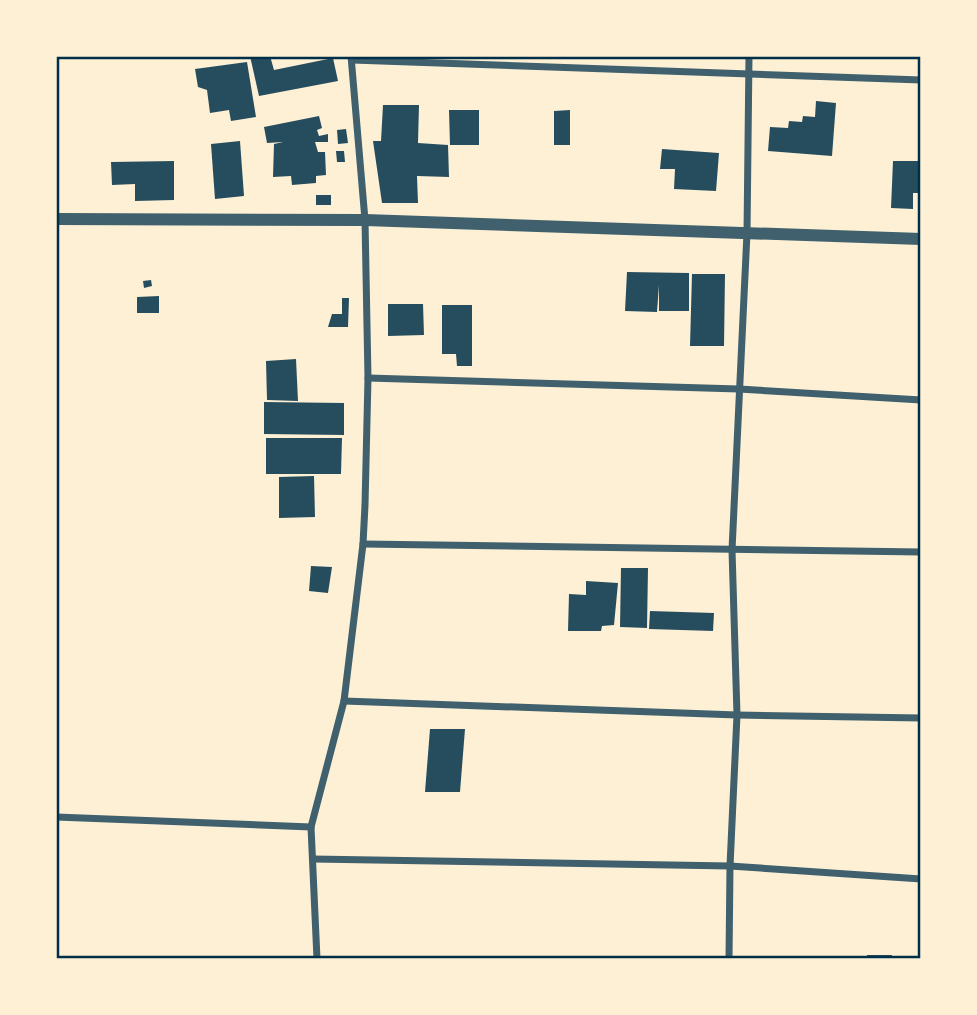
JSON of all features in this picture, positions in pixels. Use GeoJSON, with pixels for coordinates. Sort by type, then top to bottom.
{"type":"FeatureCollection","features":[{"type":"Feature","properties":{"kind":"street"},"geometry":{"type":"LineString","coordinates":[[729,959],[737,715],[732,550],[747,233],[749,56]]}},
{"type":"Feature","properties":{"kind":"street"},"geometry":{"type":"LineString","coordinates":[[317,959],[311,827],[344,701],[363,544],[368,378],[365,220],[352,58],[921,79]]}},
{"type":"Feature","properties":{"kind":"street"},"geometry":{"type":"LineString","coordinates":[[56,219],[365,220],[921,239]]}},
{"type":"Feature","properties":{"kind":"street"},"geometry":{"type":"LineString","coordinates":[[368,378],[738,388],[921,400]]}},
{"type":"Feature","properties":{"kind":"street"},"geometry":{"type":"LineString","coordinates":[[363,544],[921,552]]}},
{"type":"Feature","properties":{"kind":"street"},"geometry":{"type":"LineString","coordinates":[[344,701],[737,715],[921,718]]}},
{"type":"Feature","properties":{"kind":"street"},"geometry":{"type":"LineString","coordinates":[[56,817],[311,827]]}},
{"type":"Feature","properties":{"kind":"street"},"geometry":{"type":"LineString","coordinates":[[313,859],[730,866],[921,879]]}},
{"type":"Feature","properties":{"kind":"building"},"geometry":{"type":"Polygon","coordinates":[[[250,56],[270,56],[274,70],[333,58],[338,81],[259,96],[250,56]]]}},
{"type":"Feature","properties":{"kind":"building"},"geometry":{"type":"Polygon","coordinates":[[[247,62],[256,117],[231,121],[229,110],[210,113],[207,90],[198,87],[195,69],[247,62]]]}},
{"type":"Feature","properties":{"kind":"building"},"geometry":{"type":"Polygon","coordinates":[[[816,101],[836,103],[832,156],[768,151],[770,127],[788,128],[789,121],[802,122],[803,116],[815,117],[816,101]]]}},
{"type":"Feature","properties":{"kind":"building"},"geometry":{"type":"Polygon","coordinates":[[[383,105],[419,105],[418,143],[448,145],[449,177],[417,176],[418,203],[382,203],[373,141],[381,141],[383,105]]]}},
{"type":"Feature","properties":{"kind":"building"},"geometry":{"type":"Polygon","coordinates":[[[449,110],[479,110],[479,145],[450,145],[449,110]]]}},
{"type":"Feature","properties":{"kind":"building"},"geometry":{"type":"Polygon","coordinates":[[[570,110],[570,145],[554,145],[554,111],[570,110]]]}},
{"type":"Feature","properties":{"kind":"building"},"geometry":{"type":"Polygon","coordinates":[[[319,116],[322,128],[317,130],[319,136],[328,134],[328,142],[315,142],[318,152],[325,152],[326,175],[316,176],[316,183],[292,185],[291,176],[273,177],[274,144],[283,142],[267,143],[264,127],[319,116]]]}},
{"type":"Feature","properties":{"kind":"building"},"geometry":{"type":"Polygon","coordinates":[[[346,129],[348,143],[338,144],[337,130],[346,129]]]}},
{"type":"Feature","properties":{"kind":"building"},"geometry":{"type":"Polygon","coordinates":[[[240,141],[244,196],[215,199],[211,144],[240,141]]]}},
{"type":"Feature","properties":{"kind":"building"},"geometry":{"type":"Polygon","coordinates":[[[662,149],[719,153],[716,191],[674,189],[675,169],[660,169],[662,149]]]}},
{"type":"Feature","properties":{"kind":"building"},"geometry":{"type":"Polygon","coordinates":[[[336,151],[344,151],[345,162],[337,162],[336,151]]]}},
{"type":"Feature","properties":{"kind":"building"},"geometry":{"type":"Polygon","coordinates":[[[174,161],[174,200],[135,201],[135,184],[112,185],[111,162],[174,161]]]}},
{"type":"Feature","properties":{"kind":"building"},"geometry":{"type":"Polygon","coordinates":[[[893,161],[921,161],[921,193],[913,193],[913,209],[891,208],[893,161]]]}},
{"type":"Feature","properties":{"kind":"building"},"geometry":{"type":"Polygon","coordinates":[[[316,195],[331,195],[331,205],[316,205],[316,195]]]}},
{"type":"Feature","properties":{"kind":"building"},"geometry":{"type":"Polygon","coordinates":[[[627,272],[689,273],[689,311],[659,311],[659,285],[657,312],[625,311],[627,272]]]}},
{"type":"Feature","properties":{"kind":"building"},"geometry":{"type":"Polygon","coordinates":[[[692,274],[725,274],[724,346],[690,346],[692,274]]]}},
{"type":"Feature","properties":{"kind":"building"},"geometry":{"type":"Polygon","coordinates":[[[151,280],[152,286],[144,288],[143,281],[151,280]]]}},
{"type":"Feature","properties":{"kind":"building"},"geometry":{"type":"Polygon","coordinates":[[[159,296],[159,313],[137,313],[137,297],[159,296]]]}},
{"type":"Feature","properties":{"kind":"building"},"geometry":{"type":"Polygon","coordinates":[[[342,298],[349,298],[348,327],[328,327],[332,314],[342,314],[342,298]]]}},
{"type":"Feature","properties":{"kind":"building"},"geometry":{"type":"Polygon","coordinates":[[[388,304],[423,304],[424,335],[388,336],[388,304]]]}},
{"type":"Feature","properties":{"kind":"building"},"geometry":{"type":"Polygon","coordinates":[[[442,305],[472,305],[472,366],[457,366],[456,354],[442,354],[442,305]]]}},
{"type":"Feature","properties":{"kind":"building"},"geometry":{"type":"Polygon","coordinates":[[[296,359],[298,401],[267,400],[266,361],[296,359]]]}},
{"type":"Feature","properties":{"kind":"building"},"geometry":{"type":"Polygon","coordinates":[[[264,402],[344,403],[344,435],[264,434],[264,402]]]}},
{"type":"Feature","properties":{"kind":"building"},"geometry":{"type":"Polygon","coordinates":[[[266,438],[342,438],[341,474],[266,474],[266,438]]]}},
{"type":"Feature","properties":{"kind":"building"},"geometry":{"type":"Polygon","coordinates":[[[314,476],[315,517],[279,518],[279,477],[314,476]]]}},
{"type":"Feature","properties":{"kind":"building"},"geometry":{"type":"Polygon","coordinates":[[[311,566],[332,567],[328,593],[309,591],[311,566]]]}},
{"type":"Feature","properties":{"kind":"building"},"geometry":{"type":"Polygon","coordinates":[[[621,568],[648,568],[647,628],[620,627],[621,568]]]}},
{"type":"Feature","properties":{"kind":"building"},"geometry":{"type":"Polygon","coordinates":[[[586,581],[618,583],[614,625],[602,626],[601,631],[568,631],[569,594],[586,595],[586,581]]]}},
{"type":"Feature","properties":{"kind":"building"},"geometry":{"type":"Polygon","coordinates":[[[650,611],[714,613],[713,631],[649,629],[650,611]]]}},
{"type":"Feature","properties":{"kind":"building"},"geometry":{"type":"Polygon","coordinates":[[[430,729],[465,729],[460,792],[425,792],[430,729]]]}},
{"type":"Feature","properties":{"kind":"building"},"geometry":{"type":"Polygon","coordinates":[[[867,955],[892,955],[891,959],[867,959],[867,955]]]}}]}
